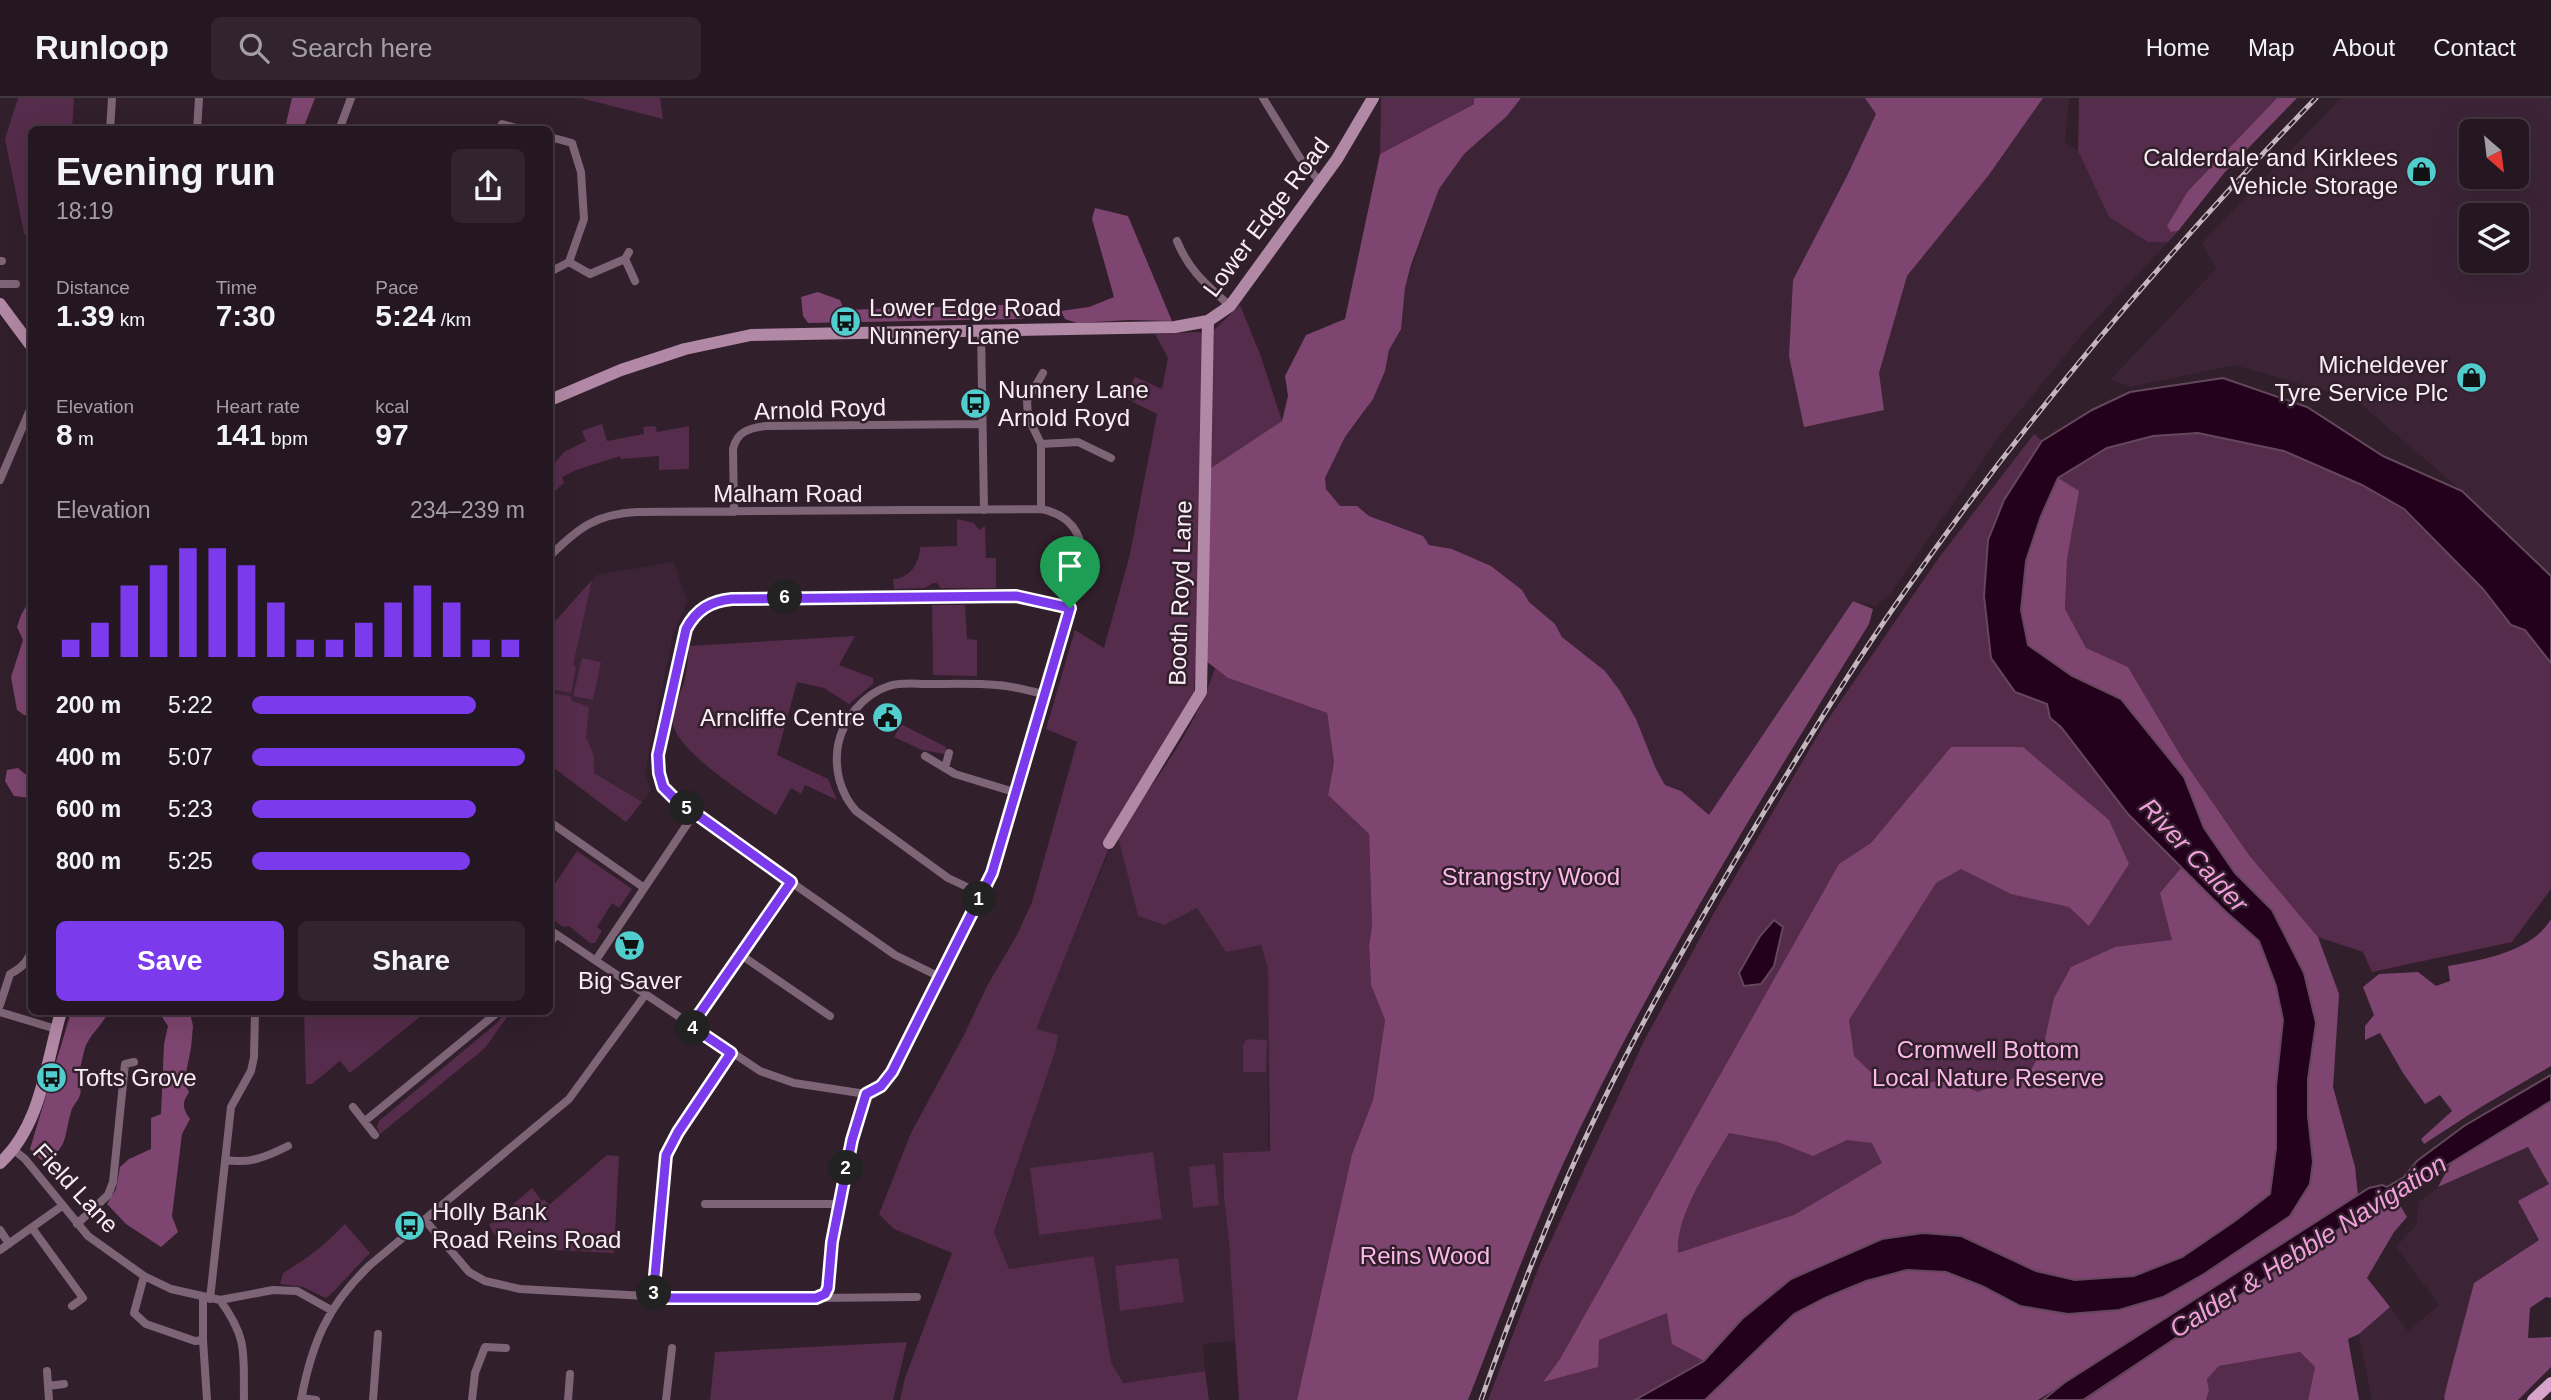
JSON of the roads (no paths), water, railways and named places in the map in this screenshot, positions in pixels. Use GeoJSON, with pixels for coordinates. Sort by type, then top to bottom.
{"type":"FeatureCollection","features":[{"type":"Feature","properties":{"kind":"main road"},"geometry":{"type":"LineString","coordinates":[[2533,1400],[2551,1382]]}},
{"type":"Feature","properties":{"kind":"street"},"geometry":{"type":"LineString","coordinates":[[110,126],[112,98]]}},
{"type":"Feature","properties":{"kind":"street"},"geometry":{"type":"LineString","coordinates":[[197,126],[199,98]]}},
{"type":"Feature","properties":{"kind":"street"},"geometry":{"type":"LineString","coordinates":[[340,126],[351,98]]}},
{"type":"Feature","properties":{"kind":"street"},"geometry":{"type":"LineString","coordinates":[[1263,98],[1300,158],[1320,183]]}},
{"type":"Feature","properties":{"kind":"street","name":"Lower Edge Road"},"geometry":{"type":"LineString","coordinates":[[553,399],[621,370],[685,349],[751,335],[1175,327],[1208,321],[1230,306],[1258,270],[1344,149],[1373,98]]}},
{"type":"Feature","properties":{"kind":"street"},"geometry":{"type":"LineString","coordinates":[[553,138],[572,143],[581,172],[584,219],[569,262],[553,270]]}},
{"type":"Feature","properties":{"kind":"street"},"geometry":{"type":"LineString","coordinates":[[1177,241],[1185,261],[1199,278],[1230,306]]}},
{"type":"Feature","properties":{"kind":"street"},"geometry":{"type":"LineString","coordinates":[[569,262],[590,274],[627,256],[635,281]]}},
{"type":"Feature","properties":{"kind":"street"},"geometry":{"type":"LineString","coordinates":[[0,284],[16,284]]}},
{"type":"Feature","properties":{"kind":"street"},"geometry":{"type":"LineString","coordinates":[[0,304],[28,342]]}},
{"type":"Feature","properties":{"kind":"street","name":"Booth Royd Lane"},"geometry":{"type":"LineString","coordinates":[[1109,843],[1201,692],[1208,321]]}},
{"type":"Feature","properties":{"kind":"street"},"geometry":{"type":"LineString","coordinates":[[981,330],[984,510]]}},
{"type":"Feature","properties":{"kind":"street"},"geometry":{"type":"LineString","coordinates":[[553,932],[731,1053],[779,1080],[866,1094],[881,1086],[892,1072],[995,864],[1082,565],[1081,543],[1072,526],[1059,514],[1041,509],[1041,443],[1028,417],[1027,401],[1043,373]]}},
{"type":"Feature","properties":{"kind":"street"},"geometry":{"type":"LineString","coordinates":[[0,480],[28,414]]}},
{"type":"Feature","properties":{"kind":"street","name":"Arnold Royd"},"geometry":{"type":"LineString","coordinates":[[734,512],[733,449],[736,440],[747,429],[766,426],[982,424]]}},
{"type":"Feature","properties":{"kind":"street"},"geometry":{"type":"LineString","coordinates":[[1041,443],[1078,442],[1111,458]]}},
{"type":"Feature","properties":{"kind":"street","name":"Malham Road"},"geometry":{"type":"LineString","coordinates":[[553,553],[577,530],[617,513],[1041,509]]}},
{"type":"Feature","properties":{"kind":"street"},"geometry":{"type":"LineString","coordinates":[[940,977],[895,955],[694,814],[663,787],[658,755],[686,629],[693,616],[718,600],[777,597],[1016,596],[1070,608]]}},
{"type":"Feature","properties":{"kind":"street"},"geometry":{"type":"LineString","coordinates":[[982,894],[948,878],[854,809],[845,796],[838,775],[837,753],[840,738],[854,711],[863,702],[878,691],[896,684],[999,685],[1045,694]]}},
{"type":"Feature","properties":{"kind":"street"},"geometry":{"type":"LineString","coordinates":[[945,768],[950,753]]}},
{"type":"Feature","properties":{"kind":"street"},"geometry":{"type":"LineString","coordinates":[[925,756],[955,774],[1017,793]]}},
{"type":"Feature","properties":{"kind":"street"},"geometry":{"type":"LineString","coordinates":[[596,960],[694,814]]}},
{"type":"Feature","properties":{"kind":"street"},"geometry":{"type":"LineString","coordinates":[[553,824],[643,887]]}},
{"type":"Feature","properties":{"kind":"street"},"geometry":{"type":"LineString","coordinates":[[691,1026],[791,882]]}},
{"type":"Feature","properties":{"kind":"street"},"geometry":{"type":"LineString","coordinates":[[741,955],[830,1016]]}},
{"type":"Feature","properties":{"kind":"street"},"geometry":{"type":"LineString","coordinates":[[0,1004],[10,974],[23,966],[28,959]]}},
{"type":"Feature","properties":{"kind":"street"},"geometry":{"type":"LineString","coordinates":[[316,1400],[301,1399],[311,1353],[331,1310],[370,1265],[569,1099],[645,995]]}},
{"type":"Feature","properties":{"kind":"street"},"geometry":{"type":"LineString","coordinates":[[0,1012],[56,1029]]}},
{"type":"Feature","properties":{"kind":"street"},"geometry":{"type":"LineString","coordinates":[[0,1163],[14,1150],[32,1117],[60,1015]]}},
{"type":"Feature","properties":{"kind":"street"},"geometry":{"type":"LineString","coordinates":[[207,1400],[203,1340],[207,1298],[231,1107],[249,1077],[254,1057],[255,1015]]}},
{"type":"Feature","properties":{"kind":"street"},"geometry":{"type":"LineString","coordinates":[[365,1121],[494,1015]]}},
{"type":"Feature","properties":{"kind":"street"},"geometry":{"type":"LineString","coordinates":[[653,1298],[666,1155],[678,1132],[731,1053]]}},
{"type":"Feature","properties":{"kind":"street"},"geometry":{"type":"LineString","coordinates":[[77,1224],[108,1195],[113,1182],[125,1063],[134,1062]]}},
{"type":"Feature","properties":{"kind":"street"},"geometry":{"type":"LineString","coordinates":[[816,1298],[825,1294],[829,1285],[830,1253],[839,1204],[852,1140],[866,1094]]}},
{"type":"Feature","properties":{"kind":"street"},"geometry":{"type":"LineString","coordinates":[[353,1107],[375,1135]]}},
{"type":"Feature","properties":{"kind":"street"},"geometry":{"type":"LineString","coordinates":[[225,1160],[245,1162],[262,1159],[288,1146]]}},
{"type":"Feature","properties":{"kind":"street","name":"Field Lane"},"geometry":{"type":"LineString","coordinates":[[14,1150],[25,1159],[77,1224],[101,1246],[144,1276],[171,1289],[220,1300],[273,1290],[290,1290],[303,1293],[331,1310]]}},
{"type":"Feature","properties":{"kind":"street"},"geometry":{"type":"LineString","coordinates":[[705,1204],[839,1204]]}},
{"type":"Feature","properties":{"kind":"street"},"geometry":{"type":"LineString","coordinates":[[0,1250],[62,1206]]}},
{"type":"Feature","properties":{"kind":"street"},"geometry":{"type":"LineString","coordinates":[[425,1220],[464,1266],[485,1281],[520,1289],[653,1298],[917,1297]]}},
{"type":"Feature","properties":{"kind":"street"},"geometry":{"type":"LineString","coordinates":[[32,1228],[83,1298],[72,1306]]}},
{"type":"Feature","properties":{"kind":"street"},"geometry":{"type":"LineString","coordinates":[[0,1230],[9,1244]]}},
{"type":"Feature","properties":{"kind":"street"},"geometry":{"type":"LineString","coordinates":[[144,1276],[134,1313],[146,1324],[195,1341],[203,1340]]}},
{"type":"Feature","properties":{"kind":"street"},"geometry":{"type":"LineString","coordinates":[[220,1300],[242,1338],[244,1400]]}},
{"type":"Feature","properties":{"kind":"street"},"geometry":{"type":"LineString","coordinates":[[373,1400],[378,1334]]}},
{"type":"Feature","properties":{"kind":"street"},"geometry":{"type":"LineString","coordinates":[[472,1400],[475,1373],[485,1347],[506,1348]]}},
{"type":"Feature","properties":{"kind":"street"},"geometry":{"type":"LineString","coordinates":[[666,1400],[672,1348]]}},
{"type":"Feature","properties":{"kind":"street"},"geometry":{"type":"LineString","coordinates":[[47,1371],[49,1400]]}},
{"type":"Feature","properties":{"kind":"street"},"geometry":{"type":"LineString","coordinates":[[568,1400],[570,1374]]}},
{"type":"Feature","properties":{"kind":"street"},"geometry":{"type":"LineString","coordinates":[[48,1386],[64,1384]]}},
{"type":"Feature","properties":{"kind":"water","name":"River Calder"},"geometry":{"type":"Polygon","coordinates":[[[2223,378],[2307,407],[2383,456],[2462,491],[2551,576],[2551,663],[2525,630],[2511,625],[2483,589],[2404,509],[2362,485],[2284,451],[2198,433],[2153,436],[2107,448],[2058,478],[2041,516],[2026,561],[2021,610],[2028,645],[2072,676],[2121,699],[2184,777],[2204,828],[2235,873],[2272,910],[2304,973],[2316,1023],[2308,1079],[2308,1116],[2313,1162],[2310,1184],[2290,1216],[2204,1274],[2163,1297],[2119,1310],[2068,1314],[2020,1306],[1982,1286],[1946,1272],[1907,1270],[1866,1281],[1794,1314],[1705,1400],[1635,1400],[1704,1361],[1742,1319],[1791,1279],[1882,1239],[1923,1233],[1961,1236],[2036,1271],[2075,1280],[2134,1276],[2182,1257],[2270,1194],[2276,1148],[2276,1086],[2283,1020],[2276,986],[2259,941],[2225,911],[2128,814],[2061,727],[2050,718],[2047,704],[2015,692],[1991,658],[1984,596],[1988,540],[2004,500],[2042,441],[2092,410],[2130,392],[2223,378]]]}},
{"type":"Feature","properties":{"kind":"water"},"geometry":{"type":"Polygon","coordinates":[[[1774,920],[1783,927],[1774,966],[1761,984],[1744,986],[1739,973],[1760,936],[1774,920]]]}},
{"type":"Feature","properties":{"kind":"water","name":"Calder & Hebble Navigation"},"geometry":{"type":"Polygon","coordinates":[[[2551,1075],[2551,1101],[2416,1184],[2408,1183],[2083,1400],[2043,1400],[2064,1383],[2369,1188],[2382,1185],[2387,1187],[2404,1177],[2417,1161],[2464,1126],[2551,1075]]]}},
{"type":"Feature","properties":{"kind":"railway"},"geometry":{"type":"LineString","coordinates":[[1481,1400],[1543,1235],[1609,1089],[1706,910],[1845,680],[1948,531],[2047,402],[2151,277],[2316,98]]}},
{"type":"Feature","properties":{"kind":"place","name":"Calderdale and Kirklees Vehicle Storage"},"geometry":{"type":"Point","coordinates":[2421,171]}},
{"type":"Feature","properties":{"kind":"place","name":"Lower Edge Road Nunnery Lane"},"geometry":{"type":"Point","coordinates":[846,321]}},
{"type":"Feature","properties":{"kind":"place","name":"Micheldever Tyre Service Plc"},"geometry":{"type":"Point","coordinates":[2471,378]}},
{"type":"Feature","properties":{"kind":"place","name":"Nunnery Lane Arnold Royd"},"geometry":{"type":"Point","coordinates":[975,403]}},
{"type":"Feature","properties":{"kind":"place","name":"Arncliffe Centre"},"geometry":{"type":"Point","coordinates":[888,717]}},
{"type":"Feature","properties":{"kind":"place","name":"Big Saver"},"geometry":{"type":"Point","coordinates":[630,946]}},
{"type":"Feature","properties":{"kind":"place","name":"Tofts Grove"},"geometry":{"type":"Point","coordinates":[51,1077]}},
{"type":"Feature","properties":{"kind":"place","name":"Holly Bank Road Reins Road"},"geometry":{"type":"Point","coordinates":[409,1225]}},
{"type":"Feature","properties":{"kind":"park label","name":"Strangstry Wood"},"geometry":{"type":"Point","coordinates":[1531,876]}},
{"type":"Feature","properties":{"kind":"park label","name":"Cromwell Bottom Local Nature Reserve"},"geometry":{"type":"Point","coordinates":[1988,1063]}},
{"type":"Feature","properties":{"kind":"park label","name":"Reins Wood"},"geometry":{"type":"Point","coordinates":[1425,1255]}}]}
